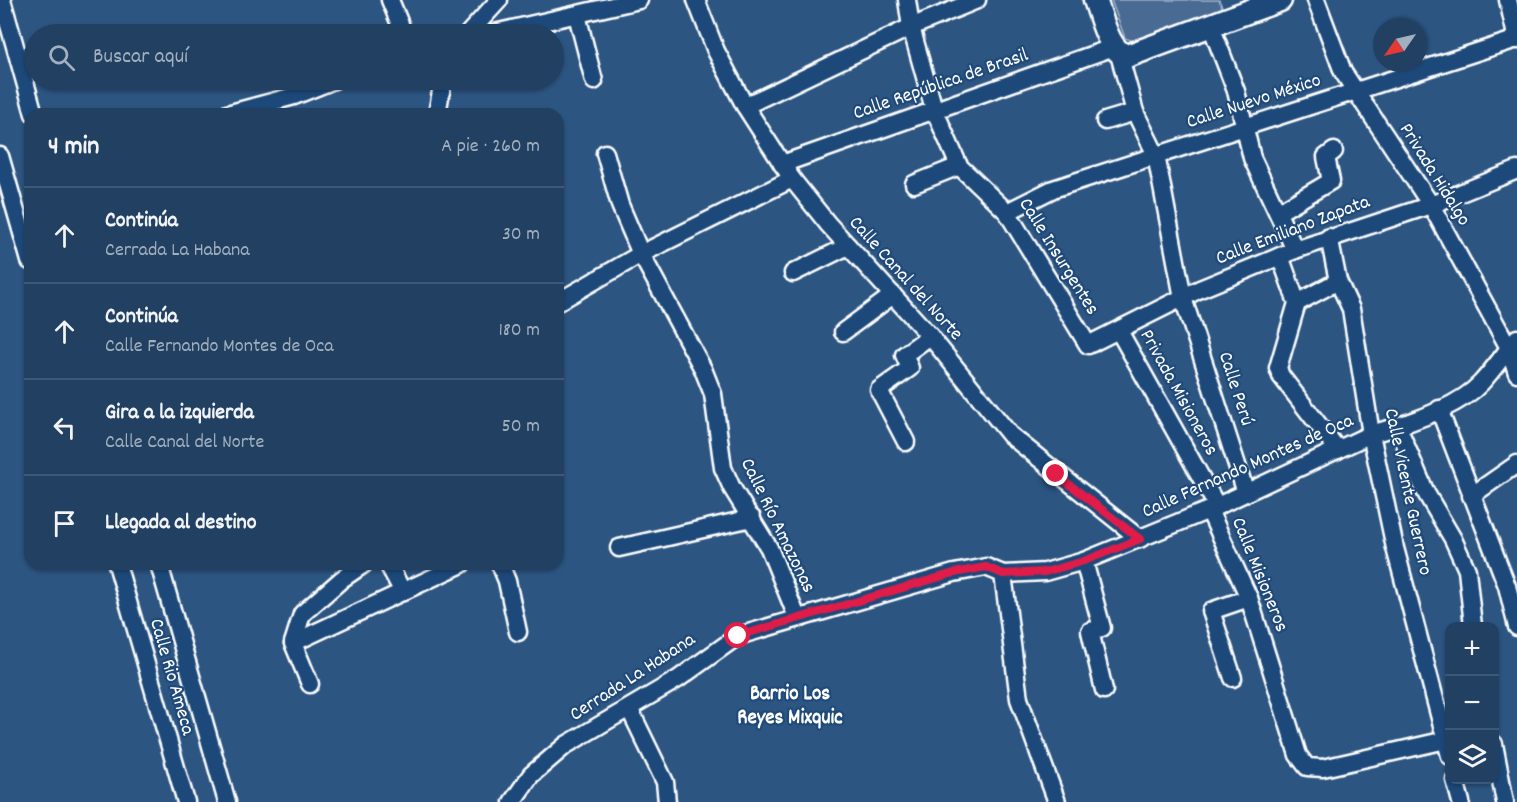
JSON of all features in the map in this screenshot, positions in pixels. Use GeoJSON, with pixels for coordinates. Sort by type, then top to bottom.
{"type":"FeatureCollection","features":[{"type":"Feature","properties":{"kind":"main road"},"geometry":{"type":"LineString","coordinates":[[1095,0],[1116,50],[1127,56],[1280,0]]}},
{"type":"Feature","properties":{"kind":"street"},"geometry":{"type":"LineString","coordinates":[[3,0],[24,77]]}},
{"type":"Feature","properties":{"kind":"street"},"geometry":{"type":"LineString","coordinates":[[390,0],[401,24]]}},
{"type":"Feature","properties":{"kind":"street"},"geometry":{"type":"LineString","coordinates":[[477,24],[499,0]]}},
{"type":"Feature","properties":{"kind":"street"},"geometry":{"type":"LineString","coordinates":[[536,24],[639,0]]}},
{"type":"Feature","properties":{"kind":"street","name":"Calle Canal del Norte"},"geometry":{"type":"LineString","coordinates":[[696,0],[716,51],[745,106],[792,178],[848,246],[930,336],[1010,435],[1140,539]]}},
{"type":"Feature","properties":{"kind":"street","name":"Calle Insurgentes"},"geometry":{"type":"LineString","coordinates":[[908,0],[911,27],[934,109],[959,166],[1007,212],[1089,345]]}},
{"type":"Feature","properties":{"kind":"street"},"geometry":{"type":"LineString","coordinates":[[745,106],[911,27],[977,0]]}},
{"type":"Feature","properties":{"kind":"street","name":"Privada Hidalgo"},"geometry":{"type":"LineString","coordinates":[[1316,0],[1343,72],[1431,205],[1513,343],[1517,373]]}},
{"type":"Feature","properties":{"kind":"street"},"geometry":{"type":"LineString","coordinates":[[1508,0],[1517,40]]}},
{"type":"Feature","properties":{"kind":"street"},"geometry":{"type":"LineString","coordinates":[[577,15],[594,81]]}},
{"type":"Feature","properties":{"kind":"street"},"geometry":{"type":"LineString","coordinates":[[1211,26],[1236,91],[1252,158],[1279,212],[1298,303],[1278,368],[1281,376],[1338,450]]}},
{"type":"Feature","properties":{"kind":"street","name":"Calle Nuevo México"},"geometry":{"type":"LineString","coordinates":[[1007,212],[1053,189],[1517,40]]}},
{"type":"Feature","properties":{"kind":"street","name":"Calle República de Brasil"},"geometry":{"type":"LineString","coordinates":[[782,164],[934,109],[1116,50]]}},
{"type":"Feature","properties":{"kind":"street","name":"Calle Perú"},"geometry":{"type":"LineString","coordinates":[[1116,50],[1136,112],[1155,155],[1183,298],[1246,493]]}},
{"type":"Feature","properties":{"kind":"street"},"geometry":{"type":"LineString","coordinates":[[27,90],[32,108]]}},
{"type":"Feature","properties":{"kind":"street"},"geometry":{"type":"LineString","coordinates":[[254,108],[309,90]]}},
{"type":"Feature","properties":{"kind":"street"},"geometry":{"type":"LineString","coordinates":[[438,108],[441,90]]}},
{"type":"Feature","properties":{"kind":"street"},"geometry":{"type":"LineString","coordinates":[[1105,121],[1136,112]]}},
{"type":"Feature","properties":{"kind":"street"},"geometry":{"type":"LineString","coordinates":[[1279,212],[1331,181],[1326,157],[1334,151]]}},
{"type":"Feature","properties":{"kind":"street","name":"Calle Río Amazonas"},"geometry":{"type":"LineString","coordinates":[[605,153],[620,205],[641,254],[703,369],[712,394],[723,468],[732,488],[769,548],[797,617]]}},
{"type":"Feature","properties":{"kind":"street"},"geometry":{"type":"LineString","coordinates":[[0,156],[24,240]]}},
{"type":"Feature","properties":{"kind":"street"},"geometry":{"type":"LineString","coordinates":[[914,184],[959,166]]}},
{"type":"Feature","properties":{"kind":"street","name":"Calle Emiliano Zapata"},"geometry":{"type":"LineString","coordinates":[[1089,345],[1183,298],[1287,253],[1329,237],[1431,205],[1517,170]]}},
{"type":"Feature","properties":{"kind":"street"},"geometry":{"type":"LineString","coordinates":[[564,299],[641,254],[792,178]]}},
{"type":"Feature","properties":{"kind":"street"},"geometry":{"type":"LineString","coordinates":[[0,204],[17,216]]}},
{"type":"Feature","properties":{"kind":"street","name":"Calle Vicente Guerrero"},"geometry":{"type":"LineString","coordinates":[[1329,237],[1338,281],[1352,309],[1371,434],[1395,548],[1445,737]]}},
{"type":"Feature","properties":{"kind":"street"},"geometry":{"type":"LineString","coordinates":[[793,273],[848,246]]}},
{"type":"Feature","properties":{"kind":"street"},"geometry":{"type":"LineString","coordinates":[[1298,303],[1338,281]]}},
{"type":"Feature","properties":{"kind":"street"},"geometry":{"type":"LineString","coordinates":[[843,332],[893,295]]}},
{"type":"Feature","properties":{"kind":"street","name":"Privada Misioneros"},"geometry":{"type":"LineString","coordinates":[[1119,331],[1213,508]]}},
{"type":"Feature","properties":{"kind":"street"},"geometry":{"type":"LineString","coordinates":[[906,442],[879,390],[910,368],[904,355],[930,336]]}},
{"type":"Feature","properties":{"kind":"street","name":"Calle Fernando Montes de Oca"},"geometry":{"type":"LineString","coordinates":[[797,617],[954,573],[986,567],[1003,574],[1045,572],[1084,561],[1213,508],[1371,434],[1398,427],[1439,409],[1480,384],[1513,343]]}},
{"type":"Feature","properties":{"kind":"street"},"geometry":{"type":"LineString","coordinates":[[1439,409],[1470,496],[1507,586],[1517,627]]}},
{"type":"Feature","properties":{"kind":"street"},"geometry":{"type":"LineString","coordinates":[[1398,427],[1425,493],[1454,539],[1467,570],[1472,622]]}},
{"type":"Feature","properties":{"kind":"street"},"geometry":{"type":"LineString","coordinates":[[1470,496],[1517,464]]}},
{"type":"Feature","properties":{"kind":"street","name":"Calle Misioneros"},"geometry":{"type":"LineString","coordinates":[[1213,508],[1249,598],[1298,755],[1307,767],[1323,768],[1445,748]]}},
{"type":"Feature","properties":{"kind":"street"},"geometry":{"type":"LineString","coordinates":[[619,548],[752,518]]}},
{"type":"Feature","properties":{"kind":"street"},"geometry":{"type":"LineString","coordinates":[[1084,561],[1102,628],[1090,632],[1104,690]]}},
{"type":"Feature","properties":{"kind":"street","name":"Calle Rio Ameca"},"geometry":{"type":"LineString","coordinates":[[119,570],[186,802]]}},
{"type":"Feature","properties":{"kind":"street","name":"Calle Rio Ameca"},"geometry":{"type":"LineString","coordinates":[[161,570],[227,802]]}},
{"type":"Feature","properties":{"kind":"street"},"geometry":{"type":"LineString","coordinates":[[310,684],[292,643],[302,614],[355,570]]}},
{"type":"Feature","properties":{"kind":"street"},"geometry":{"type":"LineString","coordinates":[[391,570],[403,592]]}},
{"type":"Feature","properties":{"kind":"street"},"geometry":{"type":"LineString","coordinates":[[292,643],[449,570]]}},
{"type":"Feature","properties":{"kind":"street"},"geometry":{"type":"LineString","coordinates":[[503,570],[507,580],[518,632]]}},
{"type":"Feature","properties":{"kind":"street"},"geometry":{"type":"LineString","coordinates":[[1003,574],[1019,699],[1054,801]]}},
{"type":"Feature","properties":{"kind":"street"},"geometry":{"type":"LineString","coordinates":[[1233,678],[1211,611],[1249,598]]}},
{"type":"Feature","properties":{"kind":"street","name":"Cerrada La Habana"},"geometry":{"type":"LineString","coordinates":[[512,802],[531,775],[566,745],[630,710],[738,636],[797,617]]}},
{"type":"Feature","properties":{"kind":"street"},"geometry":{"type":"LineString","coordinates":[[630,710],[665,782],[667,802]]}},
{"type":"Feature","properties":{"kind":"street"},"geometry":{"type":"LineString","coordinates":[[1499,770],[1505,802]]}},
{"type":"Feature","properties":{"kind":"street"},"geometry":{"type":"LineString","coordinates":[[1456,784],[1461,802]]}},
{"type":"Feature","properties":{"kind":"shaded area"},"geometry":{"type":"Polygon","coordinates":[[[1111,0],[1219,0],[1224,11],[1139,43],[1125,38],[1111,0]]]}},
{"type":"Feature","properties":{"kind":"district","name":"Barrio Los Reyes Mixquic"},"geometry":{"type":"Point","coordinates":[790,707]}},
{"type":"Feature","properties":{"kind":"route"},"geometry":{"type":"LineString","coordinates":[[738,636],[954,573],[986,567],[1003,574],[1045,572],[1084,561],[1140,539],[1056,474]]}}]}
